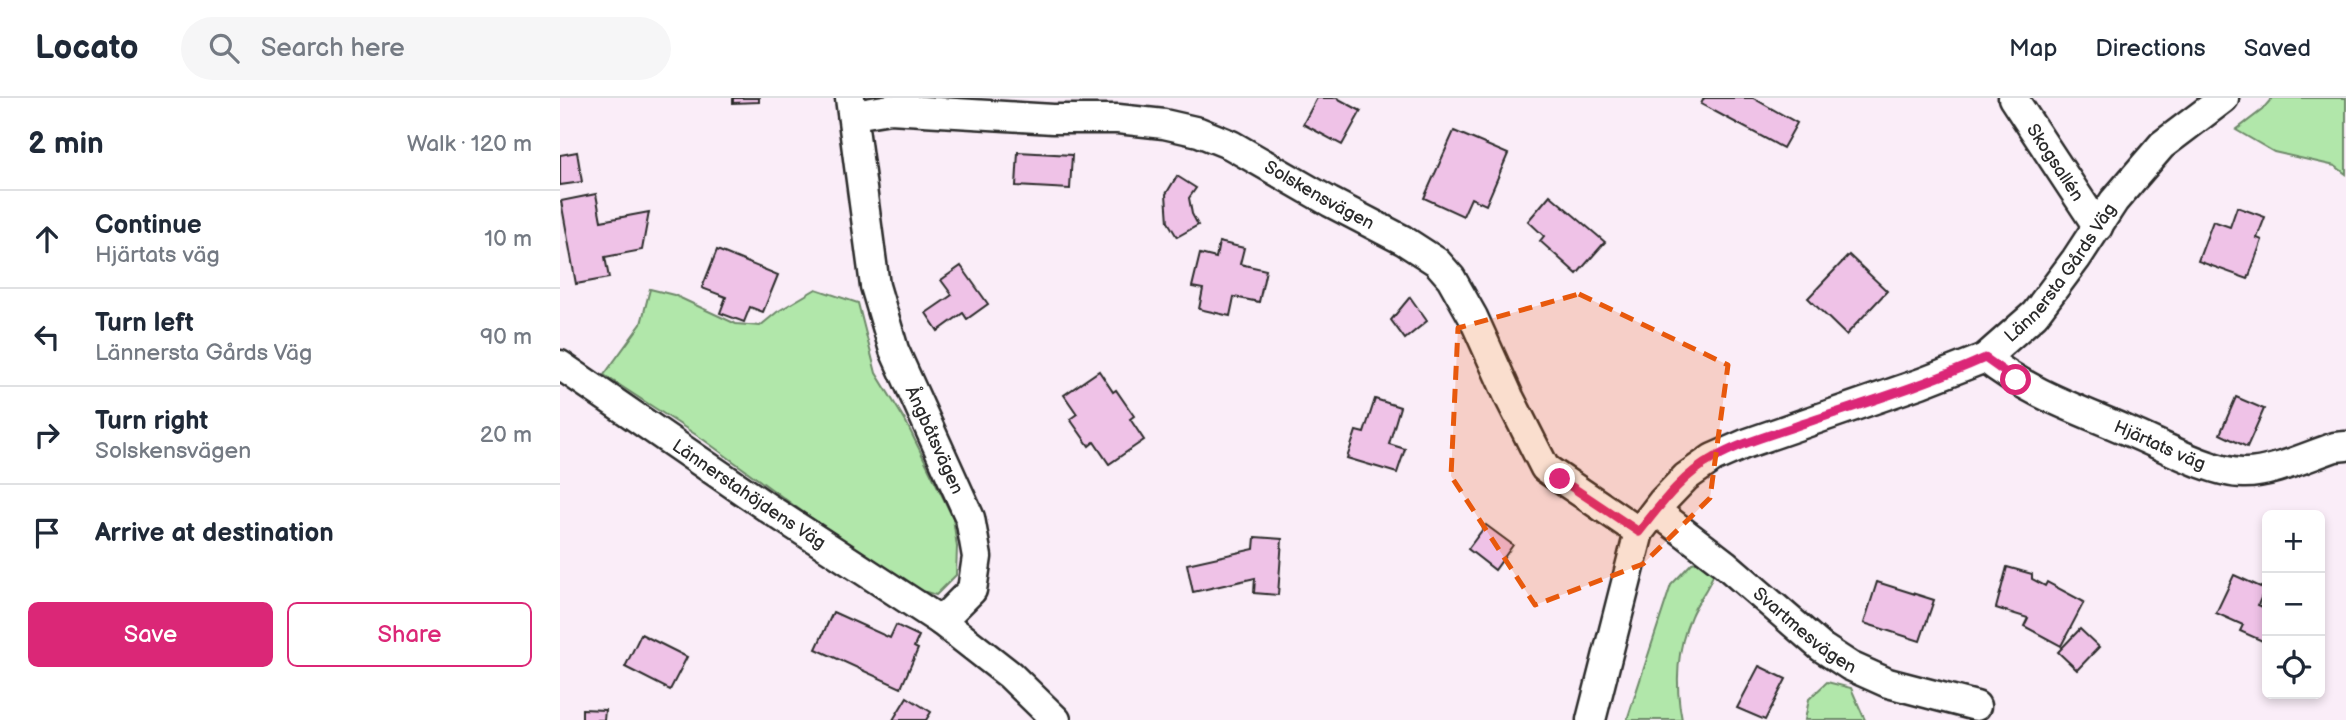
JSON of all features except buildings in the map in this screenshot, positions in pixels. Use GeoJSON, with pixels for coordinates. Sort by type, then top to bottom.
{"type":"FeatureCollection","features":[{"type":"Feature","properties":{"kind":"street","name":"Skogsallén"},"geometry":{"type":"LineString","coordinates":[[2012,98],[2098,227]]}},
{"type":"Feature","properties":{"kind":"street","name":"Lännersta Gårds Väg"},"geometry":{"type":"LineString","coordinates":[[1591,720],[1647,521],[1686,477],[1713,458],[1745,444],[1985,358],[2035,314],[2114,201],[2162,145],[2224,98]]}},
{"type":"Feature","properties":{"kind":"street","name":"Solskensvägen"},"geometry":{"type":"LineString","coordinates":[[852,107],[1054,119],[1118,119],[1164,124],[1199,132],[1231,145],[1403,240],[1437,262],[1451,278],[1473,317],[1508,397],[1545,468],[1647,521]]}},
{"type":"Feature","properties":{"kind":"street","name":"Ångbåtsvägen"},"geometry":{"type":"LineString","coordinates":[[852,107],[875,286],[894,350],[970,519],[976,557],[972,590],[941,621]]}},
{"type":"Feature","properties":{"kind":"street","name":"Hjärtats väg"},"geometry":{"type":"LineString","coordinates":[[1985,358],[2011,378],[2051,398],[2182,455],[2231,472],[2257,473],[2335,447],[2346,446]]}},
{"type":"Feature","properties":{"kind":"street","name":"Lännerstahöjdens Väg"},"geometry":{"type":"LineString","coordinates":[[560,365],[757,500],[941,621]]}},
{"type":"Feature","properties":{"kind":"street","name":"Svartmesvägen"},"geometry":{"type":"LineString","coordinates":[[1647,521],[1725,564],[1821,647],[1850,666],[1925,694],[1976,706]]}},
{"type":"Feature","properties":{"kind":"street"},"geometry":{"type":"LineString","coordinates":[[941,621],[1010,676],[1056,720]]}},
{"type":"Feature","properties":{"kind":"highlighted area"},"geometry":{"type":"Polygon","coordinates":[[[1579,294],[1728,365],[1710,498],[1643,564],[1535,605],[1451,476],[1458,328],[1579,294]]]}},
{"type":"Feature","properties":{"kind":"green space"},"geometry":{"type":"Polygon","coordinates":[[[2272,98],[2346,98],[2346,174],[2335,166],[2274,152],[2236,130],[2262,110],[2272,98]]]}},
{"type":"Feature","properties":{"kind":"green space"},"geometry":{"type":"Polygon","coordinates":[[[650,289],[674,295],[736,324],[760,326],[777,312],[816,289],[858,303],[876,373],[906,422],[953,518],[957,547],[956,575],[936,595],[903,585],[704,440],[604,375],[641,324],[650,289]]]}},
{"type":"Feature","properties":{"kind":"green space"},"geometry":{"type":"Polygon","coordinates":[[[1705,560],[1714,572],[1691,616],[1680,654],[1678,694],[1682,720],[1627,720],[1671,585],[1692,563],[1705,560]]]}},
{"type":"Feature","properties":{"kind":"green space"},"geometry":{"type":"Polygon","coordinates":[[[1827,682],[1851,688],[1865,720],[1805,720],[1809,699],[1827,682]]]}},
{"type":"Feature","properties":{"kind":"route"},"geometry":{"type":"LineString","coordinates":[[1560,479],[1639,532],[1686,477],[1713,458],[1745,444],[1985,358],[2016,380]]}}]}
